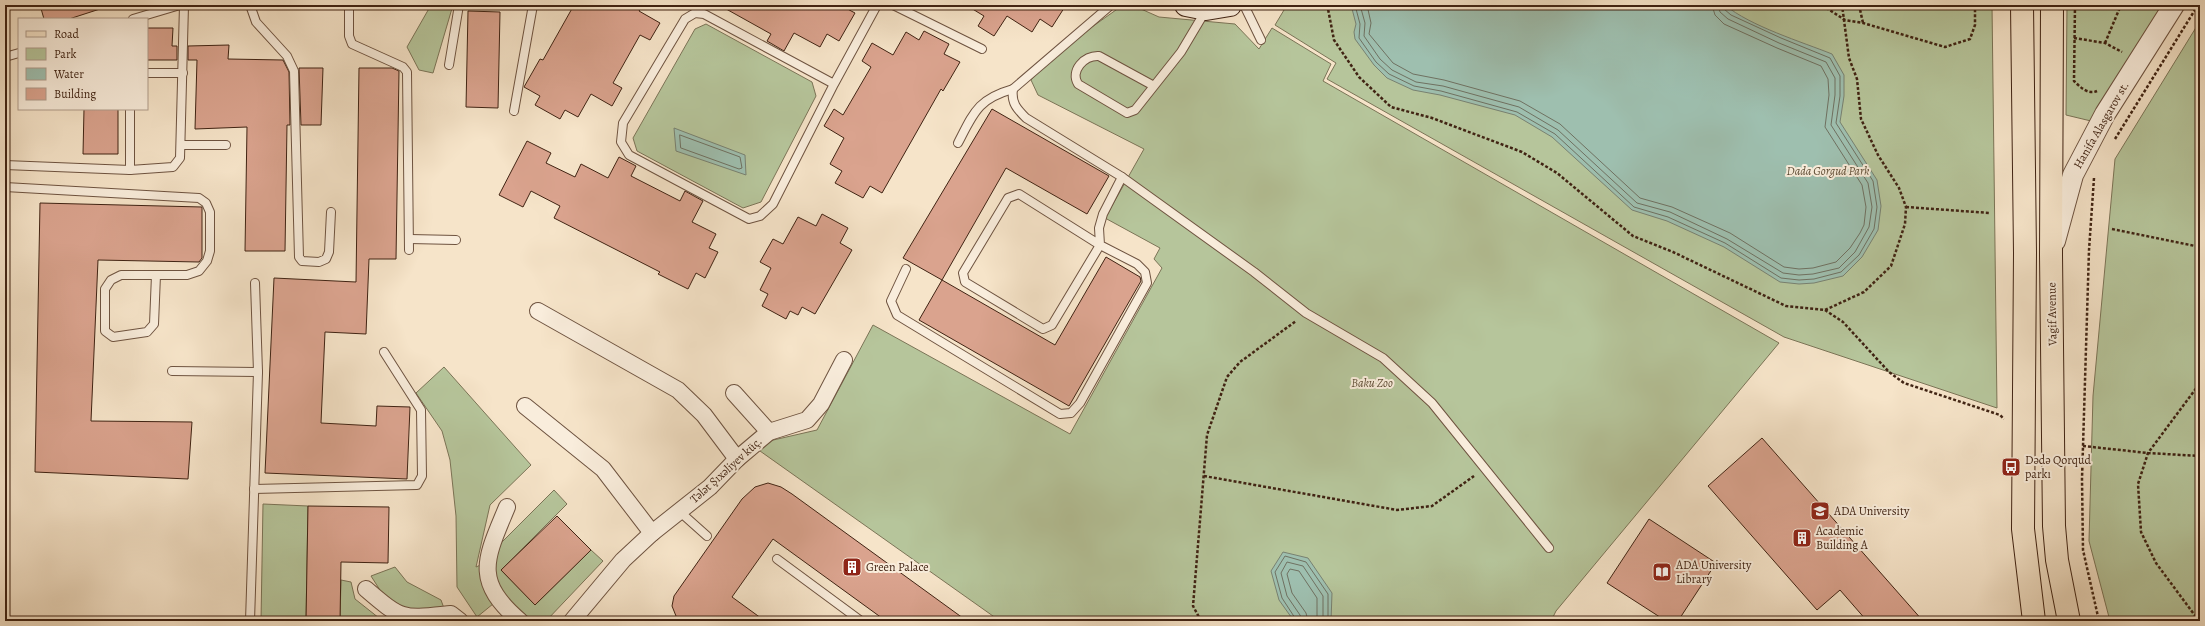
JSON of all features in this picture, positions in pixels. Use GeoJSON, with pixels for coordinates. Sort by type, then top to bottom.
{"type":"FeatureCollection","features":[{"type":"Feature","properties":{"kind":"main road"},"geometry":{"type":"LineString","coordinates":[[1196,7],[1230,5]]}},
{"type":"Feature","properties":{"kind":"main road"},"geometry":{"type":"LineString","coordinates":[[2022,5],[2025,253],[2023,530],[2034,621]]}},
{"type":"Feature","properties":{"kind":"main road","name":"Vagif Avenue"},"geometry":{"type":"LineString","coordinates":[[2052,5],[2051,255],[2054,526],[2057,560],[2069,621]]}},
{"type":"Feature","properties":{"kind":"street","name":"Hanifa Alasgarov st."},"geometry":{"type":"LineString","coordinates":[[2051,255],[2073,175],[2105,114],[2174,5]]}},
{"type":"Feature","properties":{"kind":"street"},"geometry":{"type":"LineString","coordinates":[[538,311],[678,390],[704,415],[737,459]]}},
{"type":"Feature","properties":{"kind":"street","name":"Tələt Şıxəliyev küç."},"geometry":{"type":"LineString","coordinates":[[572,621],[623,560],[652,533],[710,487],[737,459],[769,432],[807,420],[821,404],[844,360]]}},
{"type":"Feature","properties":{"kind":"street"},"geometry":{"type":"LineString","coordinates":[[734,393],[769,432]]}},
{"type":"Feature","properties":{"kind":"street"},"geometry":{"type":"LineString","coordinates":[[525,406],[603,470],[652,533]]}},
{"type":"Feature","properties":{"kind":"street"},"geometry":{"type":"LineString","coordinates":[[507,507],[488,552],[487,579],[501,605],[520,621]]}},
{"type":"Feature","properties":{"kind":"street"},"geometry":{"type":"LineString","coordinates":[[366,589],[391,610],[402,616],[416,618],[451,614],[460,621]]}},
{"type":"Feature","properties":{"kind":"lane"},"geometry":{"type":"LineString","coordinates":[[136,18],[180,5]]}},
{"type":"Feature","properties":{"kind":"lane"},"geometry":{"type":"LineString","coordinates":[[5,165],[130,170],[173,167],[180,158],[181,145],[184,5]]}},
{"type":"Feature","properties":{"kind":"lane"},"geometry":{"type":"LineString","coordinates":[[250,5],[256,22],[287,56],[294,71],[300,257],[302,261],[319,262],[326,259],[329,252],[331,212]]}},
{"type":"Feature","properties":{"kind":"lane"},"geometry":{"type":"LineString","coordinates":[[349,5],[349,36],[352,44],[403,67],[407,72],[409,250]]}},
{"type":"Feature","properties":{"kind":"lane"},"geometry":{"type":"LineString","coordinates":[[449,65],[459,5]]}},
{"type":"Feature","properties":{"kind":"lane"},"geometry":{"type":"LineString","coordinates":[[514,111],[533,5]]}},
{"type":"Feature","properties":{"kind":"lane"},"geometry":{"type":"LineString","coordinates":[[834,84],[704,14],[695,12],[685,19],[623,123],[621,142],[629,155],[749,219],[760,216],[772,204],[877,5]]}},
{"type":"Feature","properties":{"kind":"lane"},"geometry":{"type":"LineString","coordinates":[[893,5],[982,49]]}},
{"type":"Feature","properties":{"kind":"lane"},"geometry":{"type":"LineString","coordinates":[[958,143],[972,115],[985,100],[998,94],[1013,90],[1111,5]]}},
{"type":"Feature","properties":{"kind":"lane"},"geometry":{"type":"LineString","coordinates":[[1244,5],[1261,40]]}},
{"type":"Feature","properties":{"kind":"lane"},"geometry":{"type":"LineString","coordinates":[[1154,86],[1099,56],[1093,55],[1085,60],[1076,70],[1075,78],[1078,84],[1127,113],[1135,110],[1182,52],[1196,7]]}},
{"type":"Feature","properties":{"kind":"lane"},"geometry":{"type":"LineString","coordinates":[[5,57],[18,53]]}},
{"type":"Feature","properties":{"kind":"lane"},"geometry":{"type":"LineString","coordinates":[[148,73],[183,73]]}},
{"type":"Feature","properties":{"kind":"lane"},"geometry":{"type":"LineString","coordinates":[[1013,90],[1012,99],[1017,109],[1026,118],[1122,177],[1254,272],[1306,314],[1383,358],[1432,403],[1549,548]]}},
{"type":"Feature","properties":{"kind":"lane"},"geometry":{"type":"LineString","coordinates":[[130,110],[130,170]]}},
{"type":"Feature","properties":{"kind":"lane"},"geometry":{"type":"LineString","coordinates":[[181,145],[226,145]]}},
{"type":"Feature","properties":{"kind":"lane"},"geometry":{"type":"LineString","coordinates":[[906,269],[891,301],[897,315],[1060,414],[1071,413],[1080,403],[1147,283],[1145,272],[1137,264],[1100,245],[1019,194],[1008,198],[963,273],[965,282],[1043,329],[1052,325],[1100,245],[1099,228],[1103,214],[1122,177]]}},
{"type":"Feature","properties":{"kind":"lane"},"geometry":{"type":"LineString","coordinates":[[5,187],[199,198],[206,203],[210,212],[210,251],[206,261],[199,271],[187,275],[156,275],[121,275],[111,280],[105,289],[105,331],[108,335],[113,337],[147,332],[151,329],[154,324],[156,275]]}},
{"type":"Feature","properties":{"kind":"lane"},"geometry":{"type":"LineString","coordinates":[[410,239],[456,240]]}},
{"type":"Feature","properties":{"kind":"lane"},"geometry":{"type":"LineString","coordinates":[[250,621],[258,372],[255,283]]}},
{"type":"Feature","properties":{"kind":"lane"},"geometry":{"type":"LineString","coordinates":[[254,489],[417,485],[422,476],[421,410],[384,352]]}},
{"type":"Feature","properties":{"kind":"lane"},"geometry":{"type":"LineString","coordinates":[[172,371],[258,372]]}},
{"type":"Feature","properties":{"kind":"lane"},"geometry":{"type":"LineString","coordinates":[[679,511],[707,536]]}},
{"type":"Feature","properties":{"kind":"lane"},"geometry":{"type":"LineString","coordinates":[[777,559],[858,620]]}},
{"type":"Feature","properties":{"kind":"path"},"geometry":{"type":"LineString","coordinates":[[1314,5],[1328,9]]}},
{"type":"Feature","properties":{"kind":"path"},"geometry":{"type":"LineString","coordinates":[[1329,5],[1328,9],[1334,40],[1359,77],[1391,107],[1432,118],[1522,152],[1557,173],[1633,236],[1673,252],[1786,306],[1825,310],[1843,322],[1889,372],[1904,383],[2000,415],[2006,425]]}},
{"type":"Feature","properties":{"kind":"path"},"geometry":{"type":"LineString","coordinates":[[1822,5],[1845,20],[1863,23],[1945,47],[1970,39],[1975,25],[1975,5]]}},
{"type":"Feature","properties":{"kind":"path"},"geometry":{"type":"LineString","coordinates":[[1825,310],[1864,292],[1890,266],[1905,224],[1906,208],[1899,188],[1878,154],[1861,119],[1857,79],[1849,58],[1842,5]]}},
{"type":"Feature","properties":{"kind":"path"},"geometry":{"type":"LineString","coordinates":[[1859,5],[1863,23]]}},
{"type":"Feature","properties":{"kind":"path"},"geometry":{"type":"LineString","coordinates":[[2075,5],[2074,81],[2083,90],[2094,93],[2102,89]]}},
{"type":"Feature","properties":{"kind":"path"},"geometry":{"type":"LineString","coordinates":[[2105,43],[2121,5]]}},
{"type":"Feature","properties":{"kind":"path"},"geometry":{"type":"LineString","coordinates":[[2110,146],[2198,5]]}},
{"type":"Feature","properties":{"kind":"path"},"geometry":{"type":"LineString","coordinates":[[2074,38],[2105,43],[2125,53],[2121,59]]}},
{"type":"Feature","properties":{"kind":"path"},"geometry":{"type":"LineString","coordinates":[[2094,173],[2089,250],[2083,446],[2083,550],[2099,621]]}},
{"type":"Feature","properties":{"kind":"path"},"geometry":{"type":"LineString","coordinates":[[1906,208],[1990,214]]}},
{"type":"Feature","properties":{"kind":"path"},"geometry":{"type":"LineString","coordinates":[[2112,229],[2200,247]]}},
{"type":"Feature","properties":{"kind":"path"},"geometry":{"type":"LineString","coordinates":[[1201,621],[1193,606],[1208,435],[1227,377],[1240,362],[1306,314]]}},
{"type":"Feature","properties":{"kind":"path"},"geometry":{"type":"LineString","coordinates":[[2198,621],[2156,563],[2141,532],[2138,484],[2148,453],[2195,392],[2200,383]]}},
{"type":"Feature","properties":{"kind":"path"},"geometry":{"type":"LineString","coordinates":[[2083,446],[2148,453],[2200,456]]}},
{"type":"Feature","properties":{"kind":"path"},"geometry":{"type":"LineString","coordinates":[[1204,476],[1397,510],[1432,506],[1485,468]]}},
{"type":"Feature","properties":{"kind":"green space"},"geometry":{"type":"Polygon","coordinates":[[[431,5],[453,5],[433,73],[419,70],[407,47],[431,5]]]}},
{"type":"Feature","properties":{"kind":"green space","name":"Baku Zoo"},"geometry":{"type":"Polygon","coordinates":[[[1123,5],[1132,5],[1159,17],[1235,24],[1259,49],[1272,28],[1331,64],[1323,81],[1779,343],[1556,611],[1551,621],[1000,621],[760,451],[769,441],[817,430],[873,325],[1070,434],[1162,268],[1154,259],[1160,248],[1105,218],[1144,149],[1038,95],[1031,80],[1048,58],[1123,5]]]}},
{"type":"Feature","properties":{"kind":"green space","name":"Dada Gorgud Park"},"geometry":{"type":"Polygon","coordinates":[[[1287,5],[1992,5],[1997,408],[1784,337],[1327,79],[1336,63],[1275,25],[1287,5]]]}},
{"type":"Feature","properties":{"kind":"green space"},"geometry":{"type":"Polygon","coordinates":[[[2067,5],[2162,5],[2091,121],[2066,115],[2067,5]]]}},
{"type":"Feature","properties":{"kind":"green space"},"geometry":{"type":"Polygon","coordinates":[[[2200,21],[2200,621],[2110,621],[2089,541],[2093,396],[2115,159],[2200,21]]]}},
{"type":"Feature","properties":{"kind":"green space"},"geometry":{"type":"Polygon","coordinates":[[[706,24],[812,82],[816,96],[761,202],[743,208],[637,151],[633,138],[695,29],[706,24]]]}},
{"type":"Feature","properties":{"kind":"green space"},"geometry":{"type":"Polygon","coordinates":[[[444,367],[531,465],[490,505],[476,567],[494,559],[499,545],[554,490],[567,504],[501,570],[535,605],[591,550],[603,561],[546,621],[533,619],[523,613],[504,595],[477,617],[457,587],[456,516],[450,460],[442,431],[416,393],[444,367]]]}},
{"type":"Feature","properties":{"kind":"green space"},"geometry":{"type":"Polygon","coordinates":[[[263,504],[308,506],[306,621],[261,621],[263,504]]]}},
{"type":"Feature","properties":{"kind":"green space"},"geometry":{"type":"Polygon","coordinates":[[[395,567],[407,582],[441,600],[445,611],[406,610],[385,598],[371,576],[395,567]]]}},
{"type":"Feature","properties":{"kind":"green space"},"geometry":{"type":"Polygon","coordinates":[[[341,580],[351,582],[355,599],[379,618],[387,621],[340,621],[341,580]]]}},
{"type":"Feature","properties":{"kind":"water"},"geometry":{"type":"Polygon","coordinates":[[[1351,5],[1725,5],[1736,13],[1762,27],[1832,54],[1844,75],[1844,96],[1840,122],[1877,180],[1881,206],[1878,230],[1862,257],[1843,276],[1814,283],[1799,284],[1780,282],[1724,247],[1667,221],[1632,210],[1552,137],[1515,115],[1440,95],[1413,90],[1387,78],[1374,65],[1355,39],[1354,32],[1356,24],[1351,5]]]}},
{"type":"Feature","properties":{"kind":"water"},"geometry":{"type":"Polygon","coordinates":[[[674,128],[745,155],[746,175],[676,151],[674,128]]]}},
{"type":"Feature","properties":{"kind":"water"},"geometry":{"type":"Polygon","coordinates":[[[1283,552],[1308,558],[1332,593],[1331,621],[1294,621],[1279,600],[1271,571],[1283,552]]]}},
{"type":"Feature","properties":{"kind":"building"},"geometry":{"type":"Polygon","coordinates":[[[40,5],[103,5],[103,8],[72,18],[44,18],[40,5]]]}},
{"type":"Feature","properties":{"kind":"building"},"geometry":{"type":"Polygon","coordinates":[[[574,5],[643,5],[639,11],[660,23],[650,40],[640,35],[613,83],[622,88],[612,106],[591,94],[578,117],[565,110],[560,119],[535,105],[540,96],[524,87],[540,59],[543,60],[574,5]]]}},
{"type":"Feature","properties":{"kind":"building"},"geometry":{"type":"Polygon","coordinates":[[[719,5],[840,5],[855,13],[839,41],[827,34],[820,47],[794,33],[784,51],[767,41],[771,34],[719,5]]]}},
{"type":"Feature","properties":{"kind":"building"},"geometry":{"type":"Polygon","coordinates":[[[966,5],[1066,5],[1052,27],[1040,19],[1032,32],[1007,16],[994,36],[978,26],[984,16],[966,5]]]}},
{"type":"Feature","properties":{"kind":"building"},"geometry":{"type":"Polygon","coordinates":[[[468,11],[500,12],[498,108],[466,107],[468,11]]]}},
{"type":"Feature","properties":{"kind":"building"},"geometry":{"type":"Polygon","coordinates":[[[148,28],[173,28],[172,46],[177,46],[177,60],[148,60],[148,28]]]}},
{"type":"Feature","properties":{"kind":"building"},"geometry":{"type":"Polygon","coordinates":[[[924,31],[949,44],[944,54],[960,62],[943,91],[941,89],[882,193],[870,186],[863,198],[835,183],[842,171],[830,164],[844,138],[824,126],[834,109],[843,115],[871,67],[862,61],[872,43],[893,55],[906,32],[919,40],[924,31]]]}},
{"type":"Feature","properties":{"kind":"building"},"geometry":{"type":"Polygon","coordinates":[[[229,45],[228,59],[283,60],[289,72],[290,125],[287,125],[285,251],[245,251],[247,127],[195,129],[197,60],[188,60],[188,46],[229,45]]]}},
{"type":"Feature","properties":{"kind":"building"},"geometry":{"type":"Polygon","coordinates":[[[299,68],[323,68],[321,125],[301,125],[299,68]]]}},
{"type":"Feature","properties":{"kind":"building"},"geometry":{"type":"Polygon","coordinates":[[[359,68],[392,68],[399,71],[396,259],[369,259],[366,334],[325,332],[321,423],[376,426],[377,406],[410,407],[407,479],[265,473],[274,278],[356,282],[359,68]]]}},
{"type":"Feature","properties":{"kind":"building"},"geometry":{"type":"Polygon","coordinates":[[[992,109],[1109,176],[1087,214],[1006,168],[942,280],[903,258],[992,109]]]}},
{"type":"Feature","properties":{"kind":"building"},"geometry":{"type":"Polygon","coordinates":[[[84,110],[118,110],[118,154],[83,154],[84,110]]]}},
{"type":"Feature","properties":{"kind":"building"},"geometry":{"type":"Polygon","coordinates":[[[527,141],[551,153],[546,163],[575,177],[581,164],[608,178],[619,157],[636,166],[631,176],[680,201],[685,191],[703,201],[692,222],[716,234],[709,248],[718,252],[705,278],[696,273],[688,289],[658,274],[660,272],[554,218],[560,206],[531,191],[523,207],[499,195],[527,141]]]}},
{"type":"Feature","properties":{"kind":"building"},"geometry":{"type":"Polygon","coordinates":[[[40,203],[202,207],[202,258],[199,262],[98,260],[91,421],[192,422],[188,479],[35,472],[40,203]]]}},
{"type":"Feature","properties":{"kind":"building"},"geometry":{"type":"Polygon","coordinates":[[[822,214],[848,228],[840,243],[852,250],[815,314],[802,307],[798,315],[790,311],[786,319],[762,306],[768,294],[760,290],[771,268],[760,262],[773,239],[783,244],[798,217],[816,226],[822,214]]]}},
{"type":"Feature","properties":{"kind":"building"},"geometry":{"type":"Polygon","coordinates":[[[1106,257],[1140,277],[1141,281],[1069,406],[919,320],[942,280],[1055,345],[1106,257]]]}},
{"type":"Feature","properties":{"kind":"building","name":"Academic Building A"},"geometry":{"type":"Polygon","coordinates":[[[1762,438],[1923,621],[1867,621],[1840,590],[1817,610],[1708,486],[1762,438]]]}},
{"type":"Feature","properties":{"kind":"building","name":"Green Palace"},"geometry":{"type":"Polygon","coordinates":[[[768,483],[781,487],[792,494],[967,621],[886,621],[773,539],[732,597],[765,621],[678,621],[672,606],[674,596],[742,499],[755,487],[768,483]]]}},
{"type":"Feature","properties":{"kind":"building"},"geometry":{"type":"Polygon","coordinates":[[[308,506],[389,507],[388,563],[341,562],[340,621],[306,621],[308,506]]]}},
{"type":"Feature","properties":{"kind":"building"},"geometry":{"type":"Polygon","coordinates":[[[557,516],[591,550],[535,605],[501,570],[557,516]]]}},
{"type":"Feature","properties":{"kind":"building","name":"ADA University Library"},"geometry":{"type":"Polygon","coordinates":[[[1649,519],[1716,563],[1678,621],[1666,621],[1607,583],[1649,519]]]}},
{"type":"Feature","properties":{"kind":"place","name":"Dədə Qorqud parkı"},"geometry":{"type":"Point","coordinates":[2011,467]}},
{"type":"Feature","properties":{"kind":"place","name":"ADA University"},"geometry":{"type":"Point","coordinates":[1820,511]}},
{"type":"Feature","properties":{"kind":"place","name":"Academic Building A"},"geometry":{"type":"Point","coordinates":[1802,538]}},
{"type":"Feature","properties":{"kind":"place","name":"Green Palace"},"geometry":{"type":"Point","coordinates":[852,567]}},
{"type":"Feature","properties":{"kind":"place","name":"ADA University Library"},"geometry":{"type":"Point","coordinates":[1662,572]}}]}
